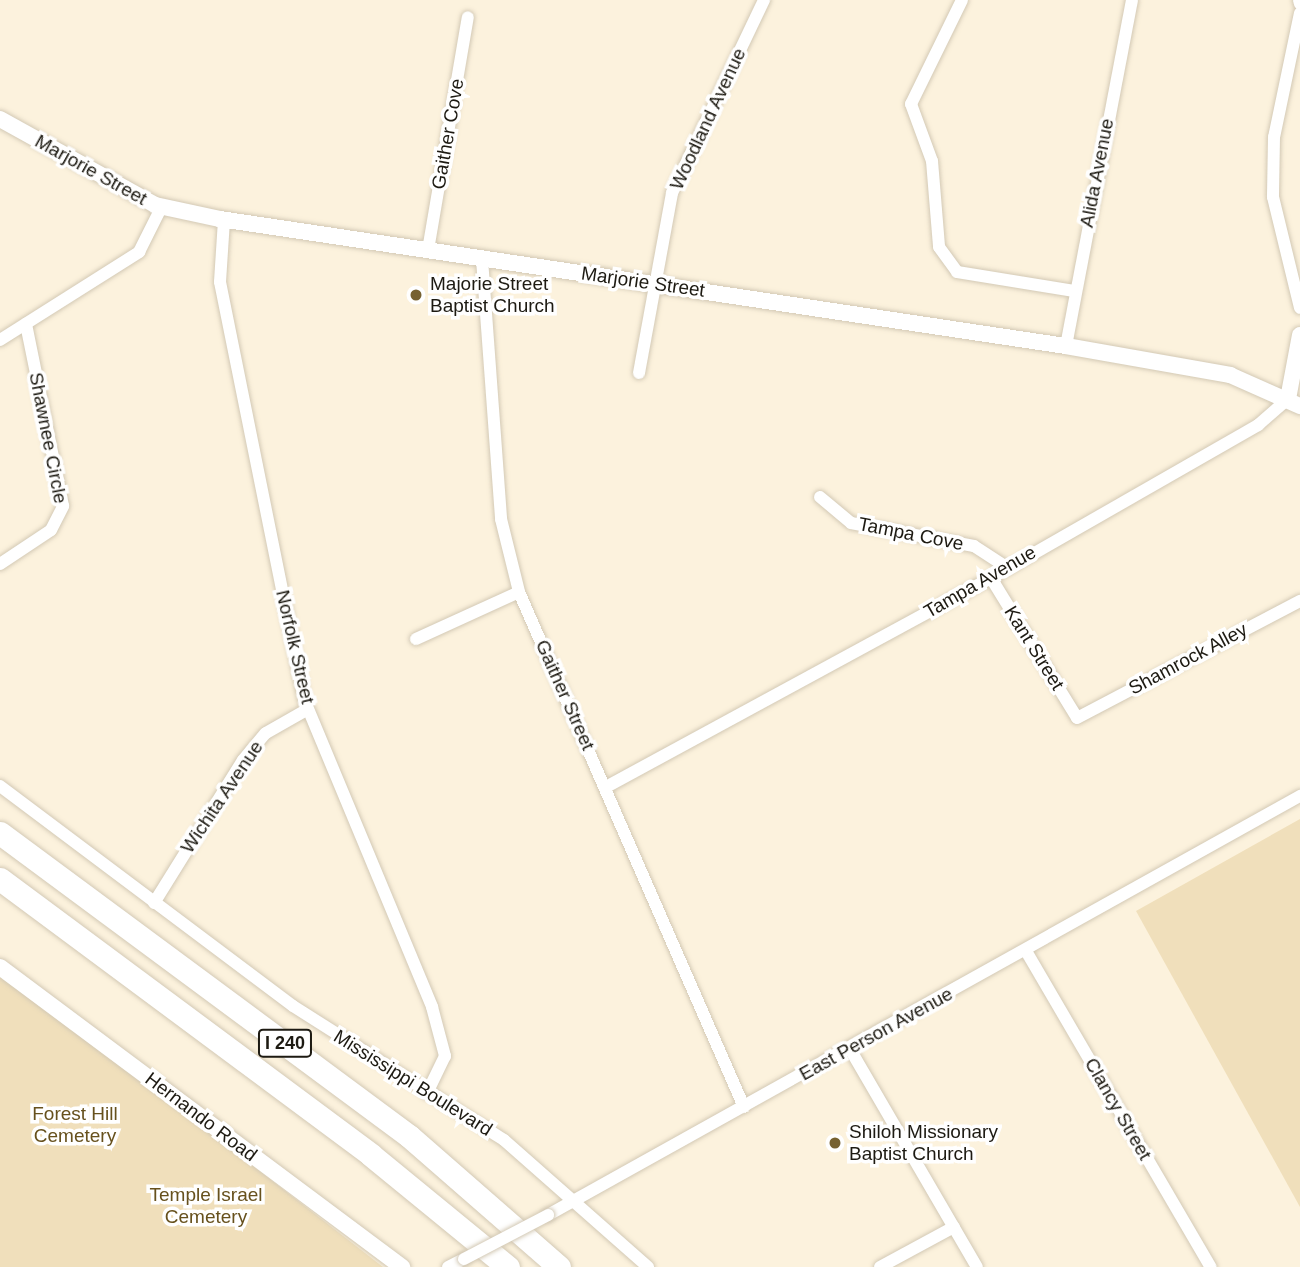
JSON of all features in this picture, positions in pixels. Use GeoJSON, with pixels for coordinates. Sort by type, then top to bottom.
{"type":"FeatureCollection","features":[{"type":"Feature","properties":{"kind":"highway","name":"I 240"},"geometry":{"type":"LineString","coordinates":[[0,833],[409,1136],[559,1267]]}},
{"type":"Feature","properties":{"kind":"highway","name":"I 240"},"geometry":{"type":"LineString","coordinates":[[0,879],[372,1154],[508,1267]]}},
{"type":"Feature","properties":{"kind":"street","name":"Woodland Avenue"},"geometry":{"type":"LineString","coordinates":[[639,373],[672,193],[764,0]]}},
{"type":"Feature","properties":{"kind":"street"},"geometry":{"type":"LineString","coordinates":[[962,0],[912,104],[932,161],[939,247],[957,272],[1074,291]]}},
{"type":"Feature","properties":{"kind":"street","name":"Alida Avenue"},"geometry":{"type":"LineString","coordinates":[[1066,346],[1074,291],[1132,0]]}},
{"type":"Feature","properties":{"kind":"street"},"geometry":{"type":"LineString","coordinates":[[1300,13],[1274,137],[1273,197],[1300,308]]}},
{"type":"Feature","properties":{"kind":"street","name":"Gaither Cove"},"geometry":{"type":"LineString","coordinates":[[428,250],[468,17]]}},
{"type":"Feature","properties":{"kind":"street","name":"Marjorie Street"},"geometry":{"type":"LineString","coordinates":[[0,119],[162,206],[224,220],[1066,346],[1230,375],[1294,403]]}},
{"type":"Feature","properties":{"kind":"street"},"geometry":{"type":"LineString","coordinates":[[0,340],[139,251],[162,206]]}},
{"type":"Feature","properties":{"kind":"street","name":"Norfolk Street"},"geometry":{"type":"LineString","coordinates":[[224,220],[220,282],[308,709],[432,1007],[444,1056],[427,1093]]}},
{"type":"Feature","properties":{"kind":"street","name":"Gaither Street"},"geometry":{"type":"LineString","coordinates":[[482,259],[501,519],[519,592],[744,1107]]}},
{"type":"Feature","properties":{"kind":"street","name":"Shawnee Circle"},"geometry":{"type":"LineString","coordinates":[[0,564],[47,534],[62,513],[26,324]]}},
{"type":"Feature","properties":{"kind":"street"},"geometry":{"type":"LineString","coordinates":[[1294,403],[1300,335]]}},
{"type":"Feature","properties":{"kind":"street","name":"Tampa Avenue"},"geometry":{"type":"LineString","coordinates":[[606,787],[991,578],[1294,403]]}},
{"type":"Feature","properties":{"kind":"street","name":"Tampa Cove"},"geometry":{"type":"LineString","coordinates":[[820,497],[851,523],[974,546],[1006,567]]}},
{"type":"Feature","properties":{"kind":"street","name":"Kant Street"},"geometry":{"type":"LineString","coordinates":[[991,578],[1077,718]]}},
{"type":"Feature","properties":{"kind":"street"},"geometry":{"type":"LineString","coordinates":[[416,639],[519,592]]}},
{"type":"Feature","properties":{"kind":"street","name":"Shamrock Alley"},"geometry":{"type":"LineString","coordinates":[[1077,718],[1300,601]]}},
{"type":"Feature","properties":{"kind":"street","name":"Wichita Avenue"},"geometry":{"type":"LineString","coordinates":[[154,903],[243,760],[266,733],[308,709]]}},
{"type":"Feature","properties":{"kind":"street","name":"Mississippi Boulevard"},"geometry":{"type":"LineString","coordinates":[[0,786],[293,1006],[503,1140],[576,1200],[648,1267]]}},
{"type":"Feature","properties":{"kind":"street","name":"East Person Avenue"},"geometry":{"type":"LineString","coordinates":[[448,1267],[576,1200],[850,1049],[1300,796]]}},
{"type":"Feature","properties":{"kind":"street","name":"Clancy Street"},"geometry":{"type":"LineString","coordinates":[[1026,951],[1211,1267]]}},
{"type":"Feature","properties":{"kind":"street","name":"Hernando Road"},"geometry":{"type":"LineString","coordinates":[[0,967],[402,1267]]}},
{"type":"Feature","properties":{"kind":"street"},"geometry":{"type":"LineString","coordinates":[[850,1049],[977,1267]]}},
{"type":"Feature","properties":{"kind":"street"},"geometry":{"type":"LineString","coordinates":[[880,1267],[954,1227]]}},
{"type":"Feature","properties":{"kind":"green space"},"geometry":{"type":"Polygon","coordinates":[[[1300,819],[1300,1207],[1136,911],[1300,819]]]}},
{"type":"Feature","properties":{"kind":"green space"},"geometry":{"type":"Polygon","coordinates":[[[0,976],[212,1134],[383,1267],[0,1267],[0,976]]]}},
{"type":"Feature","properties":{"kind":"place","name":"Majorie Street Baptist Church"},"geometry":{"type":"Point","coordinates":[416,295]}},
{"type":"Feature","properties":{"kind":"place","name":"Shiloh Missionary Baptist Church"},"geometry":{"type":"Point","coordinates":[835,1143]}},
{"type":"Feature","properties":{"kind":"park label","name":"Forest Hill Cemetery"},"geometry":{"type":"Point","coordinates":[75,1125]}},
{"type":"Feature","properties":{"kind":"park label","name":"Temple Israel Cemetery"},"geometry":{"type":"Point","coordinates":[206,1206]}}]}
